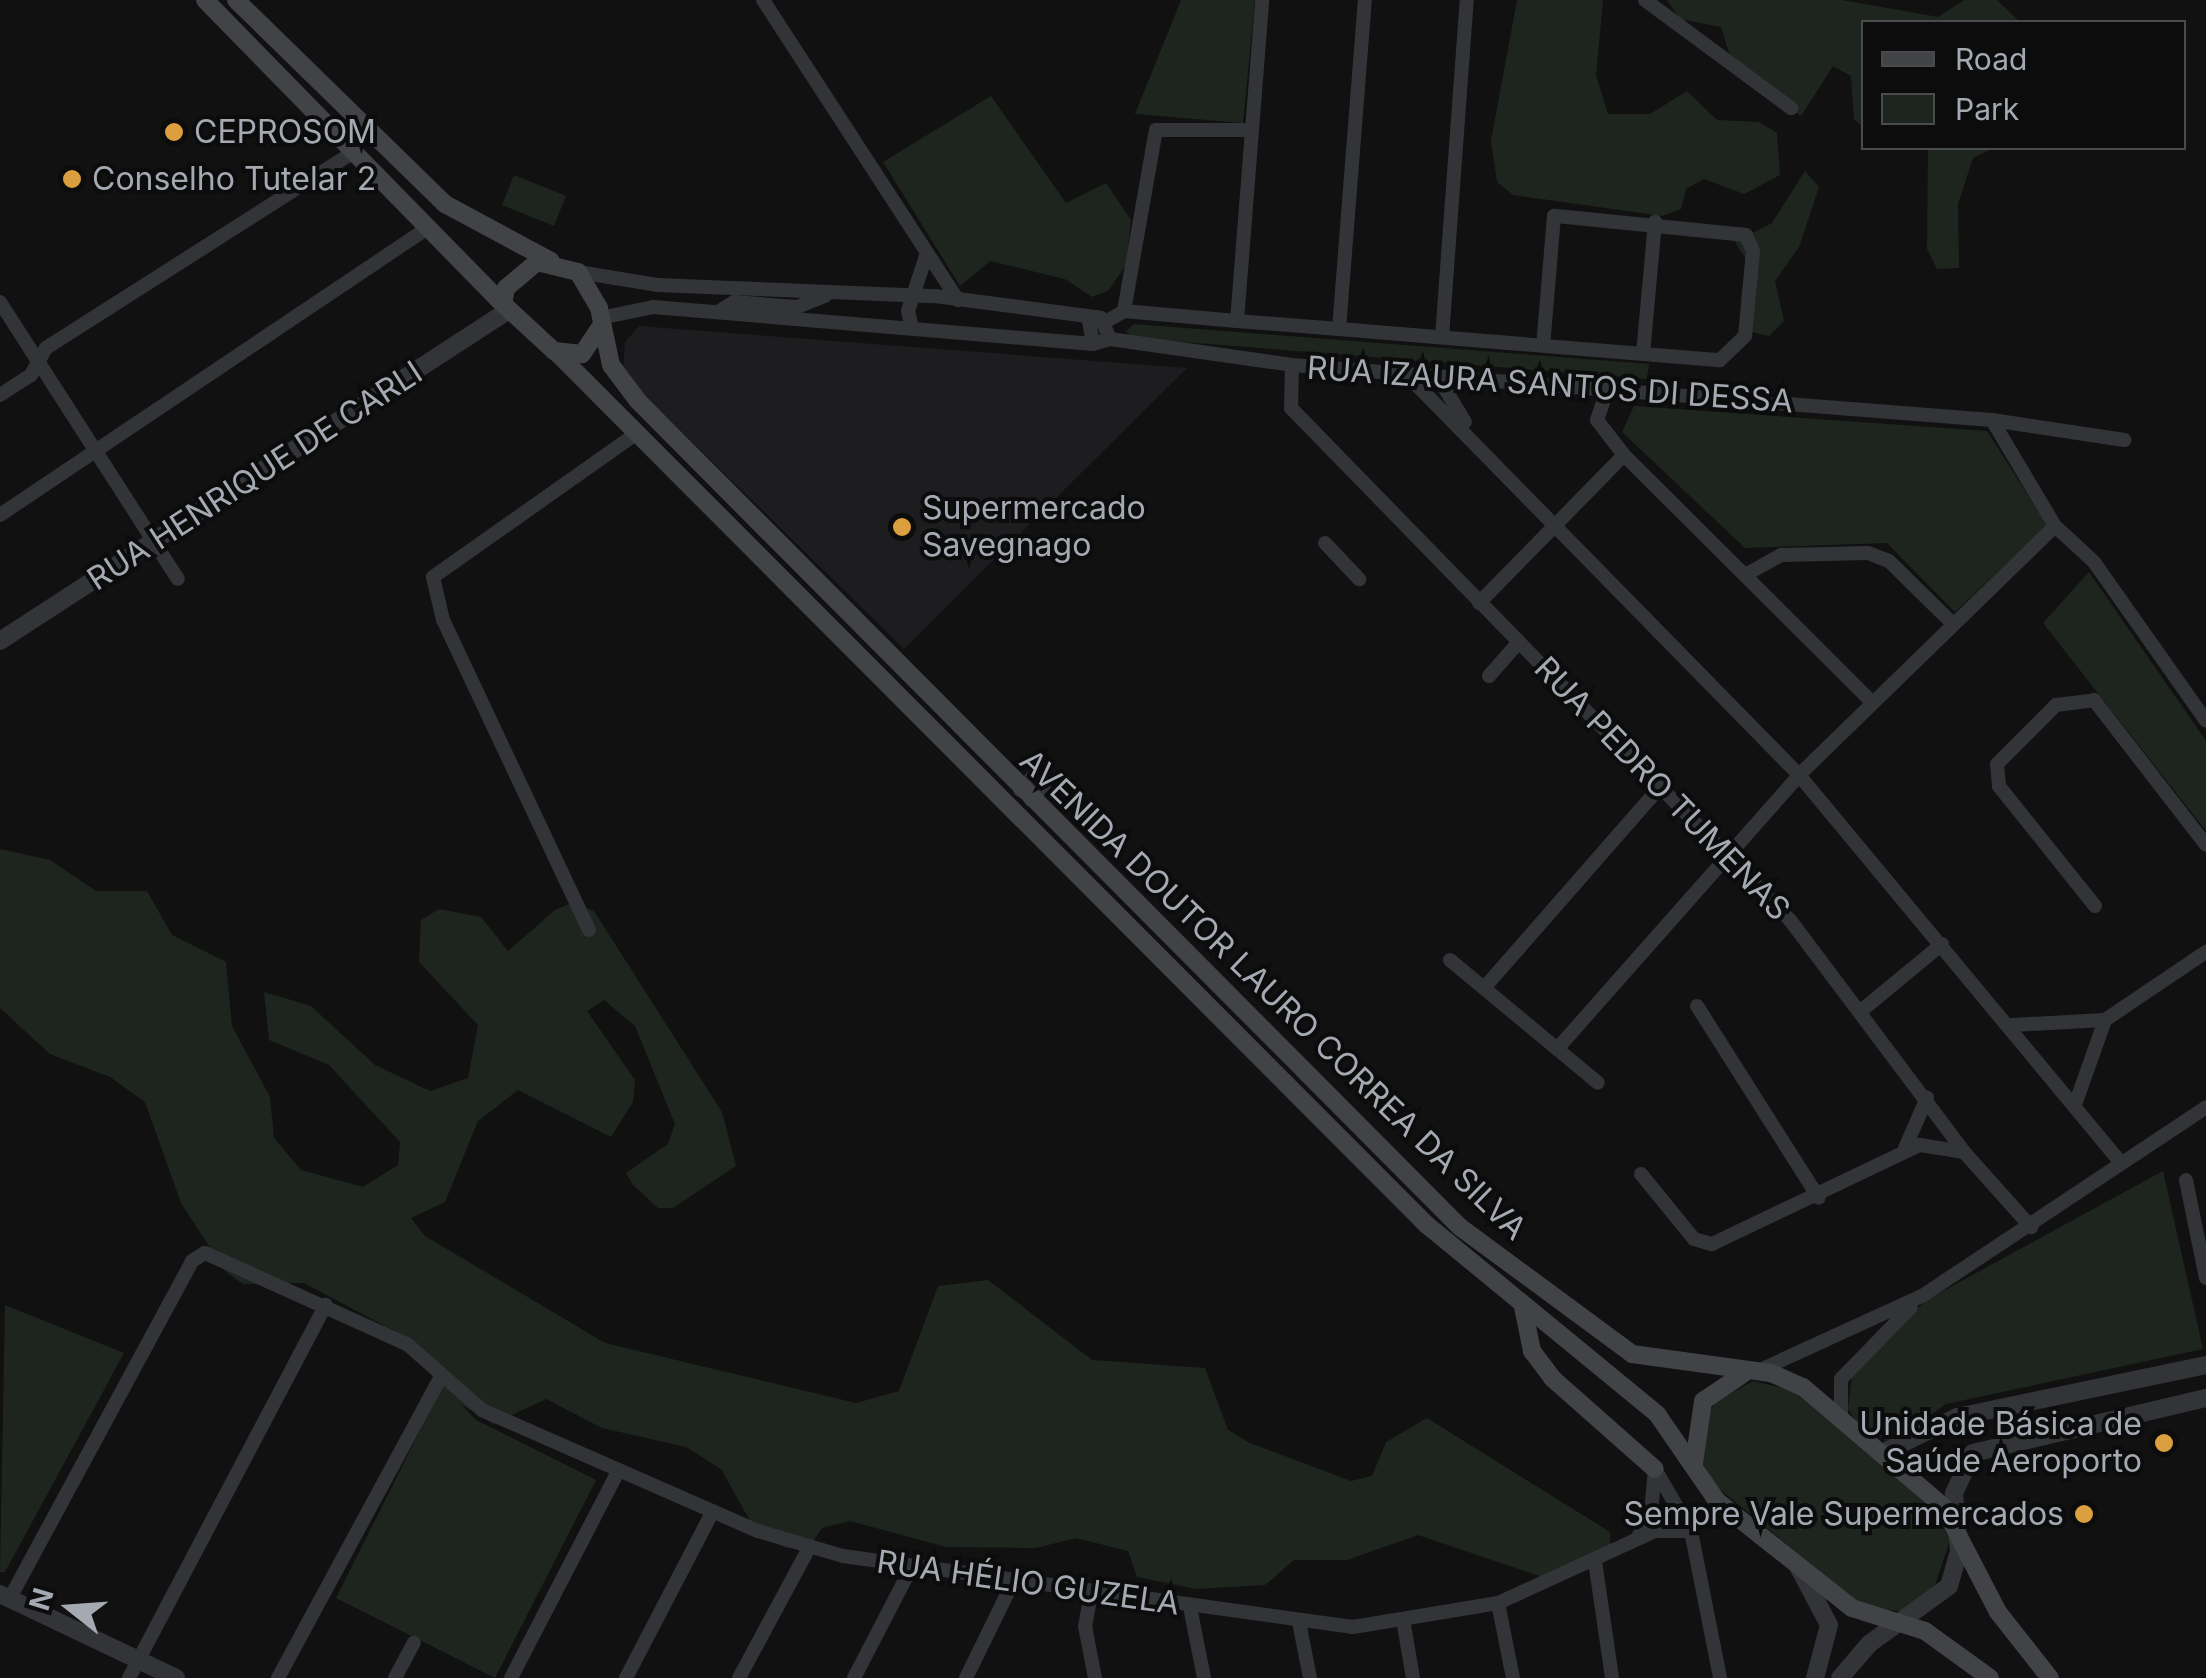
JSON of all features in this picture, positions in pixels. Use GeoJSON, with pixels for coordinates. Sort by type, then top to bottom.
{"type":"FeatureCollection","features":[{"type":"Feature","properties":{"kind":"main road"},"geometry":{"type":"LineString","coordinates":[[206,0],[506,307],[1427,1225],[1657,1414],[1696,1474],[1798,1568],[1852,1608],[1900,1624],[1990,1678]]}},
{"type":"Feature","properties":{"kind":"main road"},"geometry":{"type":"LineString","coordinates":[[236,0],[446,204],[578,272],[601,322],[582,354],[554,351]]}},
{"type":"Feature","properties":{"kind":"main road"},"geometry":{"type":"LineString","coordinates":[[506,307],[513,276],[552,261]]}},
{"type":"Feature","properties":{"kind":"main road","name":"AVENIDA DOUTOR LAURO CORREA DA SILVA"},"geometry":{"type":"LineString","coordinates":[[601,322],[611,365],[638,402],[1025,795],[1516,1275],[1632,1354],[1787,1378],[1841,1418],[1954,1524],[1998,1612],[2050,1678]]}},
{"type":"Feature","properties":{"kind":"main road"},"geometry":{"type":"LineString","coordinates":[[1523,1307],[1532,1352],[1552,1378],[1656,1469]]}},
{"type":"Feature","properties":{"kind":"main road"},"geometry":{"type":"LineString","coordinates":[[1696,1474],[1692,1440],[1704,1401],[1754,1372]]}},
{"type":"Feature","properties":{"kind":"street"},"geometry":{"type":"LineString","coordinates":[[763,0],[958,300]]}},
{"type":"Feature","properties":{"kind":"street"},"geometry":{"type":"LineString","coordinates":[[1237,321],[1262,0]]}},
{"type":"Feature","properties":{"kind":"street"},"geometry":{"type":"LineString","coordinates":[[1340,329],[1365,0]]}},
{"type":"Feature","properties":{"kind":"street"},"geometry":{"type":"LineString","coordinates":[[1442,338],[1467,0]]}},
{"type":"Feature","properties":{"kind":"street"},"geometry":{"type":"LineString","coordinates":[[1645,0],[1792,108]]}},
{"type":"Feature","properties":{"kind":"street"},"geometry":{"type":"LineString","coordinates":[[578,272],[826,295],[958,300],[1089,322],[1107,321],[1124,311],[1156,130],[1251,130]]}},
{"type":"Feature","properties":{"kind":"street"},"geometry":{"type":"LineString","coordinates":[[0,396],[38,362],[46,348],[354,152]]}},
{"type":"Feature","properties":{"kind":"street"},"geometry":{"type":"LineString","coordinates":[[1543,346],[1554,216],[1654,222],[1643,354]]}},
{"type":"Feature","properties":{"kind":"street","name":"RUA IZAURA SANTOS DI DESSA"},"geometry":{"type":"LineString","coordinates":[[1124,311],[1643,354],[1734,353],[1746,336],[1753,251],[1746,235],[1654,222]]}},
{"type":"Feature","properties":{"kind":"street"},"geometry":{"type":"LineString","coordinates":[[0,516],[429,227]]}},
{"type":"Feature","properties":{"kind":"street"},"geometry":{"type":"LineString","coordinates":[[912,328],[912,300],[928,252]]}},
{"type":"Feature","properties":{"kind":"street"},"geometry":{"type":"LineString","coordinates":[[718,312],[734,302],[797,307],[826,295]]}},
{"type":"Feature","properties":{"kind":"street"},"geometry":{"type":"LineString","coordinates":[[0,302],[178,579]]}},
{"type":"Feature","properties":{"kind":"street","name":"RUA HENRIQUE DE CARLI"},"geometry":{"type":"LineString","coordinates":[[0,641],[506,307]]}},
{"type":"Feature","properties":{"kind":"street"},"geometry":{"type":"LineString","coordinates":[[601,322],[652,307],[1093,344],[1110,339],[1107,321]]}},
{"type":"Feature","properties":{"kind":"street"},"geometry":{"type":"LineString","coordinates":[[1089,322],[1093,344]]}},
{"type":"Feature","properties":{"kind":"street","name":"RUA IZAURA SANTOS DI DESSA"},"geometry":{"type":"LineString","coordinates":[[1110,339],[1292,365],[1992,420],[2124,440]]}},
{"type":"Feature","properties":{"kind":"street","name":"RUA PEDRO TUMENAS"},"geometry":{"type":"LineString","coordinates":[[1292,365],[1291,408],[1725,856],[1861,1011],[1964,1152],[2031,1226]]}},
{"type":"Feature","properties":{"kind":"street"},"geometry":{"type":"LineString","coordinates":[[1403,372],[1472,436],[1554,529],[1799,776],[2076,1102],[2121,1163]]}},
{"type":"Feature","properties":{"kind":"street"},"geometry":{"type":"LineString","coordinates":[[1436,374],[1472,436]]}},
{"type":"Feature","properties":{"kind":"street"},"geometry":{"type":"LineString","coordinates":[[1608,388],[1597,420],[1624,455],[1871,701]]}},
{"type":"Feature","properties":{"kind":"street"},"geometry":{"type":"LineString","coordinates":[[1992,420],[2055,526],[2094,562],[2206,722]]}},
{"type":"Feature","properties":{"kind":"street"},"geometry":{"type":"LineString","coordinates":[[589,930],[443,620],[433,577],[636,434]]}},
{"type":"Feature","properties":{"kind":"street"},"geometry":{"type":"LineString","coordinates":[[1479,603],[1624,455]]}},
{"type":"Feature","properties":{"kind":"street"},"geometry":{"type":"LineString","coordinates":[[1557,1049],[1799,776],[1871,701],[2055,526]]}},
{"type":"Feature","properties":{"kind":"street"},"geometry":{"type":"LineString","coordinates":[[1326,543],[1359,579]]}},
{"type":"Feature","properties":{"kind":"street"},"geometry":{"type":"LineString","coordinates":[[1745,575],[1782,555],[1868,553],[1888,560],[1952,624]]}},
{"type":"Feature","properties":{"kind":"street"},"geometry":{"type":"LineString","coordinates":[[1489,676],[1519,642]]}},
{"type":"Feature","properties":{"kind":"street"},"geometry":{"type":"LineString","coordinates":[[2095,906],[1999,786],[1998,764],[2056,705],[2094,700],[2206,845]]}},
{"type":"Feature","properties":{"kind":"street"},"geometry":{"type":"LineString","coordinates":[[1025,795],[1044,765]]}},
{"type":"Feature","properties":{"kind":"street"},"geometry":{"type":"LineString","coordinates":[[1025,795],[1045,784]]}},
{"type":"Feature","properties":{"kind":"street"},"geometry":{"type":"LineString","coordinates":[[1484,988],[1658,789]]}},
{"type":"Feature","properties":{"kind":"street"},"geometry":{"type":"LineString","coordinates":[[1861,1011],[1942,944]]}},
{"type":"Feature","properties":{"kind":"street"},"geometry":{"type":"LineString","coordinates":[[2011,1025],[2105,1020],[2206,952]]}},
{"type":"Feature","properties":{"kind":"street"},"geometry":{"type":"LineString","coordinates":[[1450,960],[1598,1083]]}},
{"type":"Feature","properties":{"kind":"street"},"geometry":{"type":"LineString","coordinates":[[1697,1006],[1766,1102],[1819,1198]]}},
{"type":"Feature","properties":{"kind":"street"},"geometry":{"type":"LineString","coordinates":[[2076,1102],[2105,1020]]}},
{"type":"Feature","properties":{"kind":"street"},"geometry":{"type":"LineString","coordinates":[[1897,1155],[1914,1138],[1927,1098]]}},
{"type":"Feature","properties":{"kind":"street"},"geometry":{"type":"LineString","coordinates":[[1754,1372],[1841,1337],[1922,1296],[2206,1108]]}},
{"type":"Feature","properties":{"kind":"street"},"geometry":{"type":"LineString","coordinates":[[1640,1174],[1694,1239],[1712,1244],[1819,1198],[1920,1145],[1964,1152]]}},
{"type":"Feature","properties":{"kind":"street"},"geometry":{"type":"LineString","coordinates":[[2186,1180],[2201,1228],[2206,1278]]}},
{"type":"Feature","properties":{"kind":"street","name":"RUA HÉLIO GUZELA"},"geometry":{"type":"LineString","coordinates":[[5,1596],[192,1261],[205,1252],[407,1344],[482,1410],[714,1511],[810,1546],[911,1568],[1299,1622],[1404,1625],[1498,1603],[1595,1561],[1637,1538],[1690,1531]]}},
{"type":"Feature","properties":{"kind":"street"},"geometry":{"type":"LineString","coordinates":[[1841,1418],[1841,1379],[1922,1296]]}},
{"type":"Feature","properties":{"kind":"street"},"geometry":{"type":"LineString","coordinates":[[129,1678],[326,1305]]}},
{"type":"Feature","properties":{"kind":"street"},"geometry":{"type":"LineString","coordinates":[[1841,1337],[1853,1363]]}},
{"type":"Feature","properties":{"kind":"street"},"geometry":{"type":"LineString","coordinates":[[1882,1453],[1958,1416],[2206,1365]]}},
{"type":"Feature","properties":{"kind":"street"},"geometry":{"type":"LineString","coordinates":[[278,1678],[441,1377]]}},
{"type":"Feature","properties":{"kind":"street"},"geometry":{"type":"LineString","coordinates":[[1840,1678],[1949,1586],[1960,1472],[1991,1442],[2206,1398]]}},
{"type":"Feature","properties":{"kind":"street"},"geometry":{"type":"LineString","coordinates":[[1656,1469],[1690,1531],[1720,1678]]}},
{"type":"Feature","properties":{"kind":"street"},"geometry":{"type":"LineString","coordinates":[[1637,1538],[1652,1512],[1656,1469]]}},
{"type":"Feature","properties":{"kind":"street"},"geometry":{"type":"LineString","coordinates":[[510,1678],[618,1470]]}},
{"type":"Feature","properties":{"kind":"street"},"geometry":{"type":"LineString","coordinates":[[626,1678],[714,1511]]}},
{"type":"Feature","properties":{"kind":"street"},"geometry":{"type":"LineString","coordinates":[[739,1678],[810,1546]]}},
{"type":"Feature","properties":{"kind":"street"},"geometry":{"type":"LineString","coordinates":[[1595,1561],[1612,1678]]}},
{"type":"Feature","properties":{"kind":"street"},"geometry":{"type":"LineString","coordinates":[[854,1678],[911,1568]]}},
{"type":"Feature","properties":{"kind":"street"},"geometry":{"type":"LineString","coordinates":[[1798,1568],[1829,1625],[1815,1678]]}},
{"type":"Feature","properties":{"kind":"street"},"geometry":{"type":"LineString","coordinates":[[971,1676],[1013,1582]]}},
{"type":"Feature","properties":{"kind":"street"},"geometry":{"type":"LineString","coordinates":[[1091,1593],[1085,1626],[1096,1678]]}},
{"type":"Feature","properties":{"kind":"street"},"geometry":{"type":"LineString","coordinates":[[5,1596],[176,1678]]}},
{"type":"Feature","properties":{"kind":"street"},"geometry":{"type":"LineString","coordinates":[[1498,1603],[1513,1678]]}},
{"type":"Feature","properties":{"kind":"street"},"geometry":{"type":"LineString","coordinates":[[1190,1607],[1204,1678]]}},
{"type":"Feature","properties":{"kind":"street"},"geometry":{"type":"LineString","coordinates":[[1299,1622],[1310,1678]]}},
{"type":"Feature","properties":{"kind":"street"},"geometry":{"type":"LineString","coordinates":[[1404,1625],[1414,1678]]}},
{"type":"Feature","properties":{"kind":"street"},"geometry":{"type":"LineString","coordinates":[[395,1678],[414,1642]]}},
{"type":"Feature","properties":{"kind":"shaded area","name":"Supermercado Savegnago"},"geometry":{"type":"Polygon","coordinates":[[[639,326],[1187,368],[904,649],[623,374],[625,342],[639,326]]]}},
{"type":"Feature","properties":{"kind":"green space"},"geometry":{"type":"Polygon","coordinates":[[[1181,0],[1255,0],[1243,123],[1135,114],[1181,0]]]}},
{"type":"Feature","properties":{"kind":"green space"},"geometry":{"type":"Polygon","coordinates":[[[1517,0],[1603,0],[1596,75],[1608,114],[1650,114],[1687,91],[1717,120],[1759,122],[1777,133],[1780,175],[1744,194],[1704,179],[1686,189],[1681,209],[1662,216],[1513,195],[1497,182],[1491,141],[1517,0]]]}},
{"type":"Feature","properties":{"kind":"green space"},"geometry":{"type":"Polygon","coordinates":[[[1667,0],[1842,0],[1938,17],[1964,0],[1997,0],[2018,20],[1861,20],[1861,125],[1854,119],[1851,76],[1833,66],[1801,116],[1733,65],[1721,27],[1680,19],[1667,0]]]}},
{"type":"Feature","properties":{"kind":"green space"},"geometry":{"type":"Polygon","coordinates":[[[991,96],[1066,203],[1106,183],[1131,220],[1126,265],[1108,291],[1092,297],[1065,279],[990,261],[960,286],[883,162],[991,96]]]}},
{"type":"Feature","properties":{"kind":"green space"},"geometry":{"type":"Polygon","coordinates":[[[1928,150],[1989,150],[1973,158],[1958,204],[1959,268],[1937,269],[1927,249],[1928,150]]]}},
{"type":"Feature","properties":{"kind":"green space"},"geometry":{"type":"Polygon","coordinates":[[[1805,171],[1819,187],[1799,247],[1775,281],[1784,321],[1769,336],[1752,332],[1741,300],[1746,259],[1735,242],[1772,223],[1805,171]]]}},
{"type":"Feature","properties":{"kind":"green space"},"geometry":{"type":"Polygon","coordinates":[[[514,175],[566,196],[554,226],[502,205],[514,175]]]}},
{"type":"Feature","properties":{"kind":"green space"},"geometry":{"type":"Polygon","coordinates":[[[1134,324],[1649,364],[1647,379],[1133,338],[1126,331],[1134,324]]]}},
{"type":"Feature","properties":{"kind":"green space"},"geometry":{"type":"Polygon","coordinates":[[[1634,406],[1987,431],[2047,525],[1955,612],[1887,543],[1745,548],[1622,432],[1634,406]]]}},
{"type":"Feature","properties":{"kind":"green space"},"geometry":{"type":"Polygon","coordinates":[[[2089,572],[2206,741],[2206,831],[2043,623],[2089,572]]]}},
{"type":"Feature","properties":{"kind":"green space"},"geometry":{"type":"Polygon","coordinates":[[[0,849],[50,860],[96,891],[147,891],[172,935],[226,962],[232,1026],[270,1097],[274,1138],[301,1170],[363,1187],[398,1165],[400,1142],[329,1065],[269,1040],[264,992],[311,1006],[375,1065],[430,1091],[468,1078],[478,1025],[419,962],[421,920],[439,909],[481,917],[508,951],[555,910],[574,902],[594,911],[722,1112],[736,1166],[673,1208],[658,1208],[633,1185],[626,1173],[668,1144],[675,1124],[635,1026],[604,1000],[587,1011],[635,1080],[633,1102],[611,1137],[518,1090],[478,1121],[445,1202],[411,1218],[425,1236],[605,1343],[856,1403],[899,1391],[938,1286],[988,1280],[1092,1360],[1205,1368],[1228,1430],[1250,1443],[1351,1481],[1372,1476],[1386,1442],[1427,1418],[1610,1532],[1610,1547],[1586,1571],[1551,1580],[1418,1535],[1347,1560],[1294,1560],[1265,1585],[1196,1589],[1137,1577],[1128,1551],[1076,1538],[1036,1548],[946,1547],[850,1521],[822,1528],[809,1548],[786,1548],[758,1535],[721,1469],[686,1447],[602,1428],[546,1399],[493,1424],[461,1404],[476,1420],[596,1480],[495,1678],[336,1598],[440,1391],[428,1358],[413,1341],[304,1283],[243,1284],[226,1272],[181,1203],[145,1102],[110,1077],[50,1054],[0,1008],[0,849]]]}},
{"type":"Feature","properties":{"kind":"green space"},"geometry":{"type":"Polygon","coordinates":[[[2163,1171],[2203,1349],[1946,1404],[1891,1443],[1860,1427],[1848,1409],[1852,1375],[1925,1301],[2163,1171]]]}},
{"type":"Feature","properties":{"kind":"green space"},"geometry":{"type":"Polygon","coordinates":[[[5,1305],[124,1353],[5,1572],[0,1572],[5,1305]]]}},
{"type":"Feature","properties":{"kind":"green space"},"geometry":{"type":"Polygon","coordinates":[[[1753,1381],[1795,1391],[1929,1501],[1950,1540],[1932,1594],[1902,1611],[1865,1608],[1712,1483],[1702,1462],[1705,1420],[1716,1401],[1753,1381]]]}},
{"type":"Feature","properties":{"kind":"place","name":"CEPROSOM"},"geometry":{"type":"Point","coordinates":[174,132]}},
{"type":"Feature","properties":{"kind":"place","name":"Conselho Tutelar 2"},"geometry":{"type":"Point","coordinates":[72,179]}},
{"type":"Feature","properties":{"kind":"place","name":"Supermercado Savegnago"},"geometry":{"type":"Point","coordinates":[902,527]}},
{"type":"Feature","properties":{"kind":"place","name":"Unidade Básica de Saúde Aeroporto"},"geometry":{"type":"Point","coordinates":[2164,1443]}},
{"type":"Feature","properties":{"kind":"place","name":"Sempre Vale Supermercados"},"geometry":{"type":"Point","coordinates":[2084,1514]}}]}
